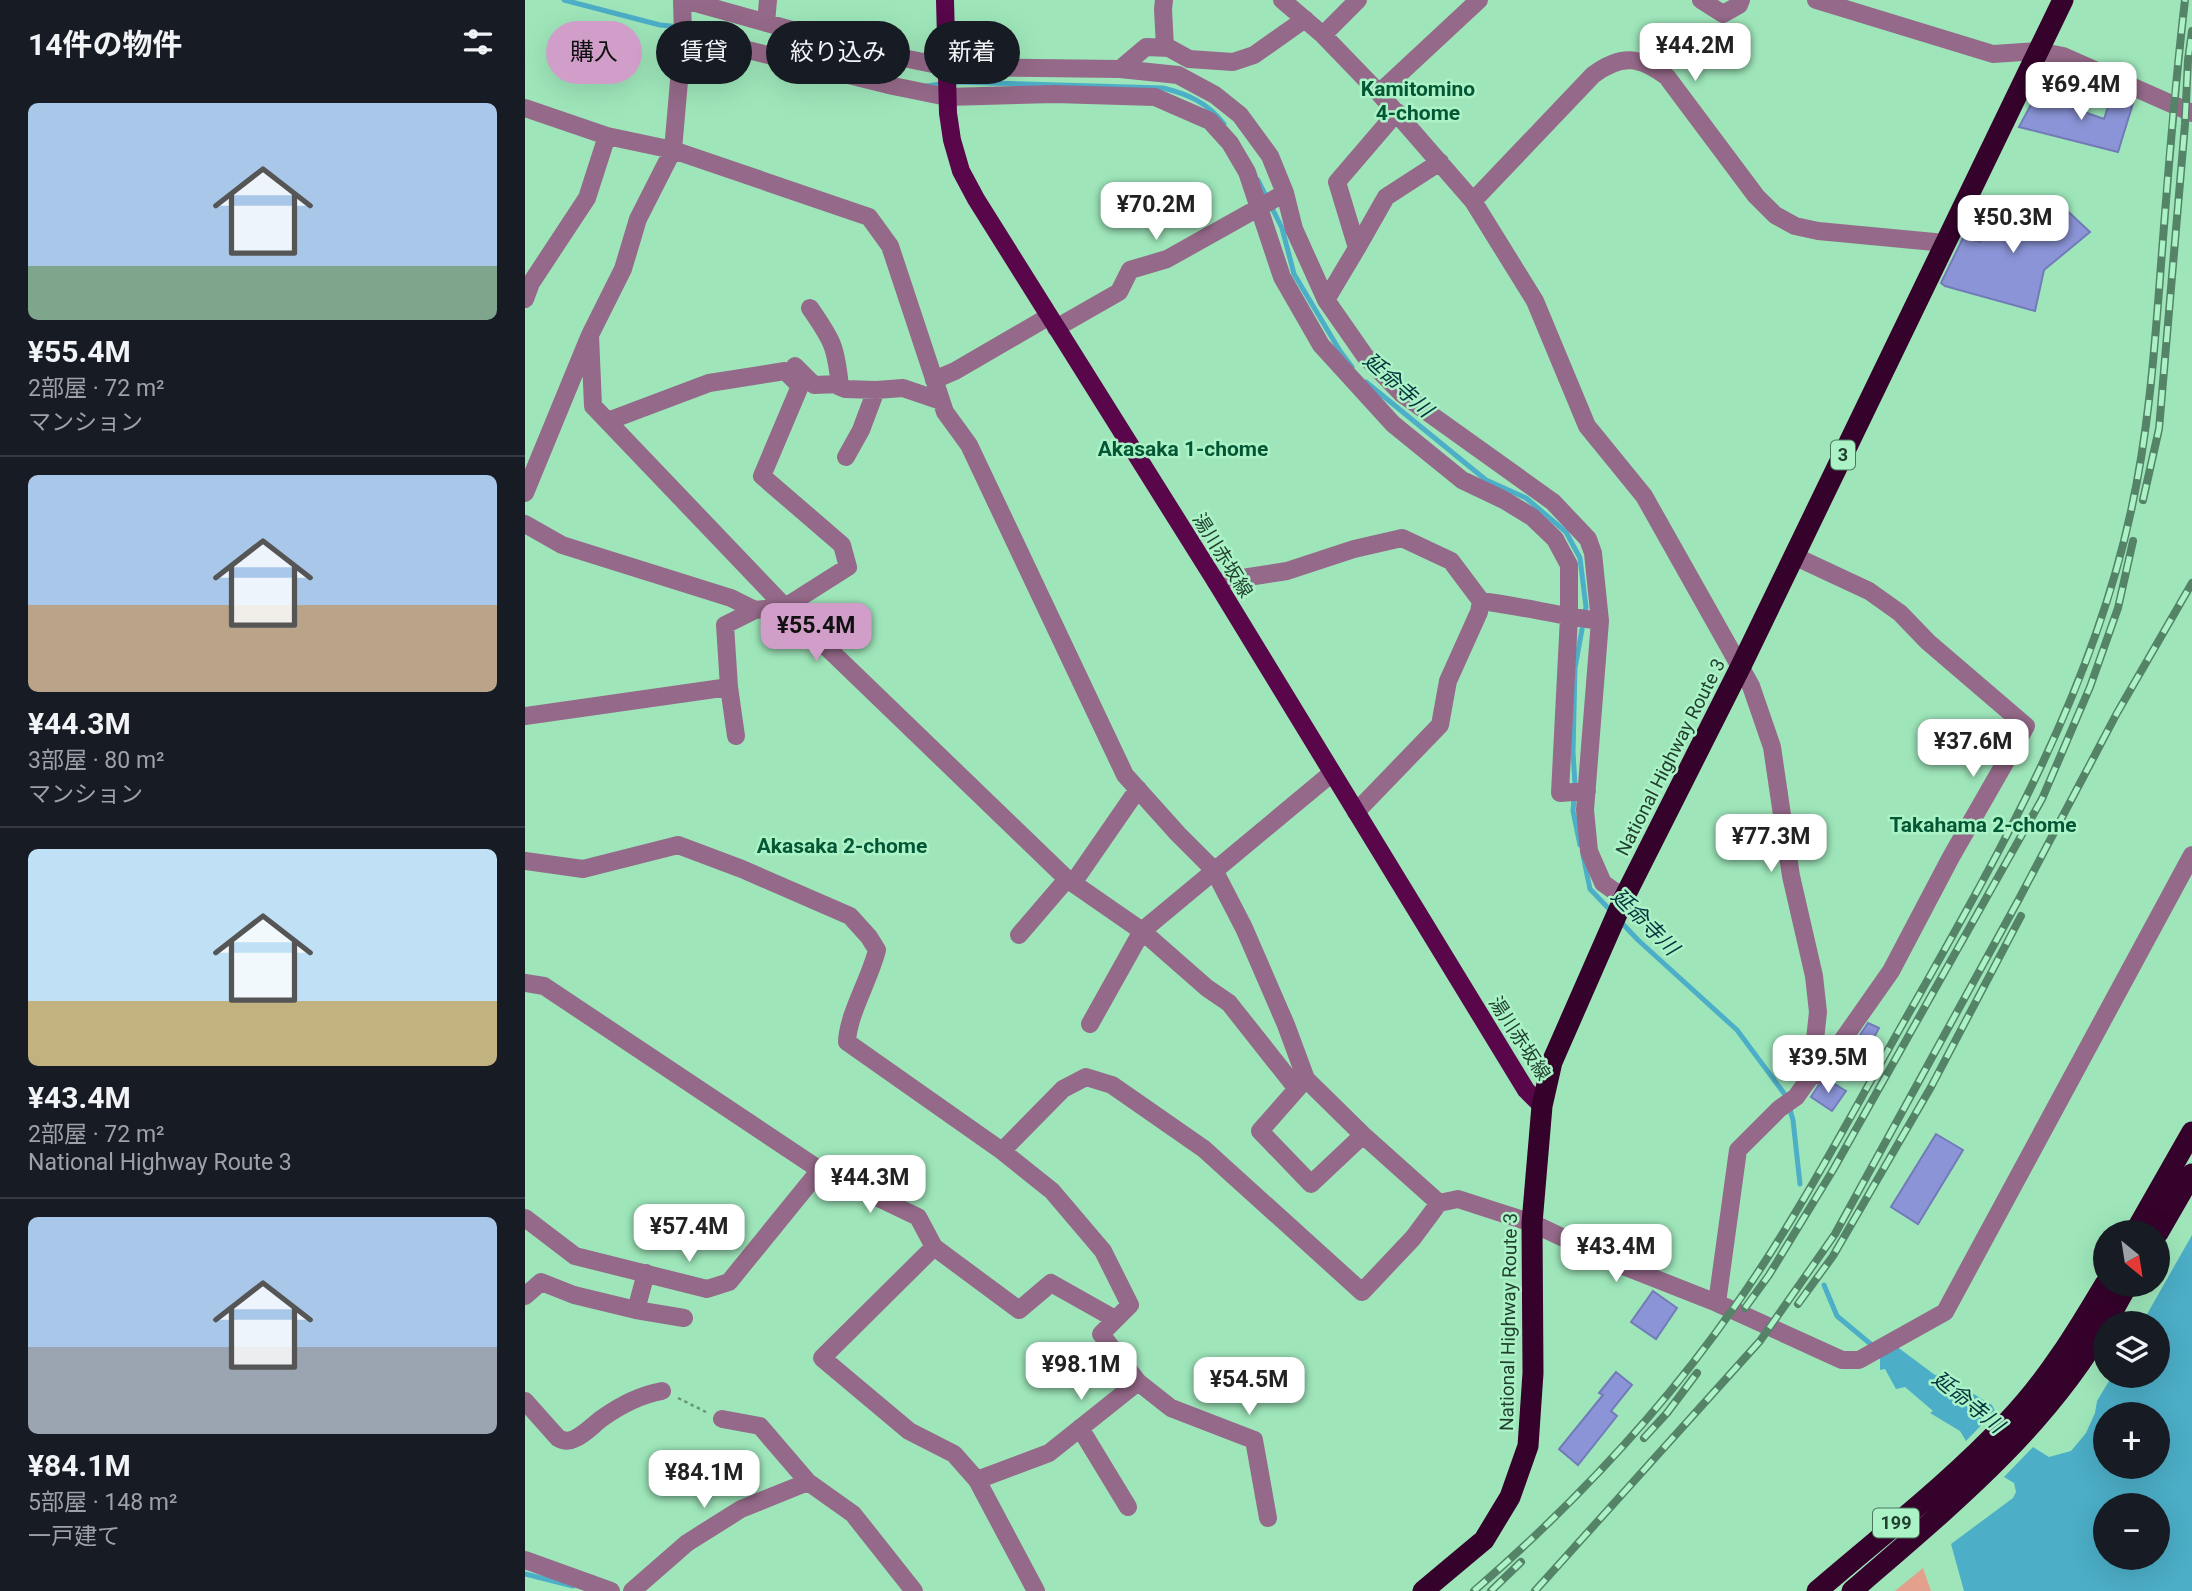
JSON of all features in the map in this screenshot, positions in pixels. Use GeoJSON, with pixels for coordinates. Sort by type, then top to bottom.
{"type":"FeatureCollection","features":[{"type":"Feature","properties":{"kind":"highway","name":"National Highway Route 3"},"geometry":{"type":"LineString","coordinates":[[1423,1591],[1484,1540],[1510,1497],[1528,1446],[1533,1373],[1532,1223],[1542,1106],[1552,1062],[1622,903],[1740,668],[2063,0]]}},
{"type":"Feature","properties":{"kind":"highway"},"geometry":{"type":"LineString","coordinates":[[2142,1220],[2192,1132]]}},
{"type":"Feature","properties":{"kind":"highway"},"geometry":{"type":"LineString","coordinates":[[2165,1220],[2192,1174]]}},
{"type":"Feature","properties":{"kind":"highway","name":"199"},"geometry":{"type":"LineString","coordinates":[[2019,1424],[2097,1297]]}},
{"type":"Feature","properties":{"kind":"highway","name":"199"},"geometry":{"type":"LineString","coordinates":[[1851,1591],[1982,1462],[2093,1346]]}},
{"type":"Feature","properties":{"kind":"highway","name":"199"},"geometry":{"type":"LineString","coordinates":[[1817,1591],[1982,1462]]}},
{"type":"Feature","properties":{"kind":"main road","name":"湯川赤坂線"},"geometry":{"type":"LineString","coordinates":[[945,0],[946,21]]}},
{"type":"Feature","properties":{"kind":"main road","name":"湯川赤坂線"},"geometry":{"type":"LineString","coordinates":[[947,84],[952,141],[961,171],[976,199],[1216,582],[1526,1090],[1542,1106]]}},
{"type":"Feature","properties":{"kind":"street"},"geometry":{"type":"LineString","coordinates":[[683,21],[684,0],[766,23]]}},
{"type":"Feature","properties":{"kind":"street"},"geometry":{"type":"LineString","coordinates":[[766,21],[768,0]]}},
{"type":"Feature","properties":{"kind":"street"},"geometry":{"type":"LineString","coordinates":[[1164,0],[1165,48]]}},
{"type":"Feature","properties":{"kind":"street"},"geometry":{"type":"LineString","coordinates":[[1282,0],[1323,35],[1379,93],[1473,201],[1535,301],[1587,426],[1644,496],[1751,686],[1772,747],[1791,876],[1814,976],[1818,1012],[1811,1076],[1796,1097],[1779,1109],[1738,1150],[1717,1303]]}},
{"type":"Feature","properties":{"kind":"street"},"geometry":{"type":"LineString","coordinates":[[1323,35],[1358,0]]}},
{"type":"Feature","properties":{"kind":"street"},"geometry":{"type":"LineString","coordinates":[[1379,93],[1479,0]]}},
{"type":"Feature","properties":{"kind":"street"},"geometry":{"type":"LineString","coordinates":[[1701,0],[1723,14],[1739,5],[1741,0]]}},
{"type":"Feature","properties":{"kind":"street"},"geometry":{"type":"LineString","coordinates":[[1816,0],[1993,54],[2038,51],[2063,55],[2192,113]]}},
{"type":"Feature","properties":{"kind":"street"},"geometry":{"type":"LineString","coordinates":[[1120,69],[1146,47],[1165,48],[1189,59],[1233,62],[1254,55],[1305,19]]}},
{"type":"Feature","properties":{"kind":"street"},"geometry":{"type":"LineString","coordinates":[[752,51],[947,97],[1054,94],[1156,97],[1210,121],[1230,143],[1247,172],[1282,278],[1321,345],[1367,398],[1413,440],[1462,480],[1532,517],[1555,539],[1569,565],[1560,793],[1587,791]]}},
{"type":"Feature","properties":{"kind":"street"},"geometry":{"type":"LineString","coordinates":[[1473,201],[1593,75],[1606,65],[1623,60],[1638,61],[1651,65],[1667,77],[1756,196],[1775,215],[1795,226],[1818,231],[1945,243]]}},
{"type":"Feature","properties":{"kind":"street"},"geometry":{"type":"LineString","coordinates":[[1020,68],[1120,69],[1178,75],[1215,95],[1240,115],[1270,156],[1285,193],[1294,229],[1326,300],[1365,356],[1402,394],[1553,502],[1588,539],[1593,553],[1600,621],[1585,810],[1589,851],[1603,883],[1622,903]]}},
{"type":"Feature","properties":{"kind":"street"},"geometry":{"type":"LineString","coordinates":[[525,494],[590,335],[622,269],[638,219],[673,150],[679,84]]}},
{"type":"Feature","properties":{"kind":"street"},"geometry":{"type":"LineString","coordinates":[[525,108],[607,136],[673,150],[869,217],[890,246],[945,412],[969,445],[1125,775],[1214,870],[1244,928],[1286,1026],[1301,1084]]}},
{"type":"Feature","properties":{"kind":"street"},"geometry":{"type":"LineString","coordinates":[[1357,248],[1336,181],[1397,112]]}},
{"type":"Feature","properties":{"kind":"street"},"geometry":{"type":"LineString","coordinates":[[525,299],[531,283],[587,198],[607,136]]}},
{"type":"Feature","properties":{"kind":"street"},"geometry":{"type":"LineString","coordinates":[[1326,300],[1386,197],[1440,162]]}},
{"type":"Feature","properties":{"kind":"street"},"geometry":{"type":"LineString","coordinates":[[934,380],[1119,292],[1130,270],[1167,259],[1285,193]]}},
{"type":"Feature","properties":{"kind":"street"},"geometry":{"type":"LineString","coordinates":[[810,308],[836,352],[840,387],[876,390],[903,388],[941,401]]}},
{"type":"Feature","properties":{"kind":"street"},"geometry":{"type":"LineString","coordinates":[[590,335],[593,406],[785,607],[1070,881],[1142,931],[1207,988],[1229,1003],[1301,1084],[1439,1203]]}},
{"type":"Feature","properties":{"kind":"street"},"geometry":{"type":"LineString","coordinates":[[762,375],[773,363],[783,361],[799,368],[814,385],[840,384]]}},
{"type":"Feature","properties":{"kind":"street"},"geometry":{"type":"LineString","coordinates":[[608,421],[709,383],[785,371],[800,386],[762,476],[842,545],[848,567],[785,607],[755,610],[725,625],[729,687],[736,736]]}},
{"type":"Feature","properties":{"kind":"street"},"geometry":{"type":"LineString","coordinates":[[846,457],[861,430],[876,390]]}},
{"type":"Feature","properties":{"kind":"street"},"geometry":{"type":"LineString","coordinates":[[1413,440],[1436,418]]}},
{"type":"Feature","properties":{"kind":"street"},"geometry":{"type":"LineString","coordinates":[[525,524],[562,545],[731,598],[755,610]]}},
{"type":"Feature","properties":{"kind":"street"},"geometry":{"type":"LineString","coordinates":[[1216,582],[1287,571],[1354,549],[1402,537],[1451,561],[1481,601],[1524,606],[1600,621]]}},
{"type":"Feature","properties":{"kind":"street"},"geometry":{"type":"LineString","coordinates":[[1794,556],[1868,591],[1900,613],[1928,642],[2027,726],[1951,857],[1891,971],[1818,1075],[1811,1076]]}},
{"type":"Feature","properties":{"kind":"street"},"geometry":{"type":"LineString","coordinates":[[1356,812],[1440,725],[1448,681],[1479,612],[1481,601]]}},
{"type":"Feature","properties":{"kind":"street"},"geometry":{"type":"LineString","coordinates":[[525,716],[729,687]]}},
{"type":"Feature","properties":{"kind":"street"},"geometry":{"type":"LineString","coordinates":[[1565,692],[1595,698]]}},
{"type":"Feature","properties":{"kind":"street"},"geometry":{"type":"LineString","coordinates":[[1090,1024],[1142,931],[1332,773]]}},
{"type":"Feature","properties":{"kind":"street"},"geometry":{"type":"LineString","coordinates":[[1019,936],[1070,881],[1137,789]]}},
{"type":"Feature","properties":{"kind":"street"},"geometry":{"type":"LineString","coordinates":[[525,862],[583,869],[678,845],[742,869],[850,916],[877,950],[871,972],[847,1030],[847,1042],[1002,1151],[1052,1191],[1103,1251],[1130,1305],[1101,1334],[1138,1382],[1171,1408],[1254,1440],[1268,1518]]}},
{"type":"Feature","properties":{"kind":"street"},"geometry":{"type":"LineString","coordinates":[[1002,1151],[1063,1089],[1086,1077],[1112,1085],[1204,1149],[1362,1292],[1413,1238],[1439,1203],[1458,1199],[1532,1223],[1623,1266],[1717,1303],[1842,1360],[1859,1360],[1945,1311],[2192,855]]}},
{"type":"Feature","properties":{"kind":"street"},"geometry":{"type":"LineString","coordinates":[[525,983],[544,986],[820,1170],[918,1217],[934,1247],[1019,1310],[1051,1283],[1115,1319]]}},
{"type":"Feature","properties":{"kind":"street"},"geometry":{"type":"LineString","coordinates":[[1301,1084],[1260,1131],[1311,1185],[1363,1135]]}},
{"type":"Feature","properties":{"kind":"street"},"geometry":{"type":"LineString","coordinates":[[525,1217],[575,1256],[707,1289],[729,1282],[820,1170]]}},
{"type":"Feature","properties":{"kind":"street"},"geometry":{"type":"LineString","coordinates":[[934,1247],[822,1358],[909,1431],[954,1454],[977,1480],[1036,1591]]}},
{"type":"Feature","properties":{"kind":"street"},"geometry":{"type":"LineString","coordinates":[[636,1310],[646,1273]]}},
{"type":"Feature","properties":{"kind":"street"},"geometry":{"type":"LineString","coordinates":[[525,1296],[541,1282],[574,1295],[684,1318]]}},
{"type":"Feature","properties":{"kind":"street"},"geometry":{"type":"LineString","coordinates":[[977,1480],[1049,1453],[1138,1382]]}},
{"type":"Feature","properties":{"kind":"street"},"geometry":{"type":"LineString","coordinates":[[525,1401],[558,1438],[565,1441],[575,1439],[601,1419],[632,1401],[662,1391]]}},
{"type":"Feature","properties":{"kind":"street"},"geometry":{"type":"LineString","coordinates":[[722,1419],[760,1426],[808,1482],[853,1514],[914,1591]]}},
{"type":"Feature","properties":{"kind":"street"},"geometry":{"type":"LineString","coordinates":[[1080,1428],[1128,1507]]}},
{"type":"Feature","properties":{"kind":"street"},"geometry":{"type":"LineString","coordinates":[[632,1591],[697,1536],[741,1509],[808,1482]]}},
{"type":"Feature","properties":{"kind":"street"},"geometry":{"type":"LineString","coordinates":[[525,1560],[611,1591]]}},
{"type":"Feature","properties":{"kind":"path"},"geometry":{"type":"LineString","coordinates":[[662,1391],[722,1419]]}},
{"type":"Feature","properties":{"kind":"shaded area"},"geometry":{"type":"Polygon","coordinates":[[[1923,1568],[1931,1591],[1895,1591],[1923,1568]]]}},
{"type":"Feature","properties":{"kind":"water"},"geometry":{"type":"Polygon","coordinates":[[[2192,1235],[2192,1591],[1964,1591],[1951,1544],[2013,1498],[2016,1492],[2014,1483],[2004,1477],[2033,1447],[2049,1457],[2071,1451],[2086,1433],[2093,1417],[2093,1479],[2170,1479],[2170,1402],[2097,1401],[2105,1388],[2170,1388],[2170,1311],[2149,1311],[2157,1297],[2170,1297],[2170,1274],[2192,1235]]]}},
{"type":"Feature","properties":{"kind":"water"},"geometry":{"type":"Polygon","coordinates":[[[1896,1346],[1935,1375],[1940,1374],[1992,1405],[1995,1411],[1966,1441],[1960,1431],[1930,1413],[1933,1411],[1905,1387],[1896,1389],[1885,1369],[1880,1370],[1880,1356],[1896,1346]]]}},
{"type":"Feature","properties":{"kind":"building"},"geometry":{"type":"Polygon","coordinates":[[[2113,91],[2134,100],[2118,152],[2019,127],[2036,95],[2104,119],[2113,91]]]}},
{"type":"Feature","properties":{"kind":"building"},"geometry":{"type":"Polygon","coordinates":[[[1998,201],[2032,220],[2061,205],[2090,232],[2044,270],[2035,311],[1941,283],[1964,236],[1980,242],[1998,201]]]}},
{"type":"Feature","properties":{"kind":"building"},"geometry":{"type":"Polygon","coordinates":[[[1868,1023],[1879,1028],[1869,1047],[1856,1041],[1868,1023]]]}},
{"type":"Feature","properties":{"kind":"building"},"geometry":{"type":"Polygon","coordinates":[[[1828,1080],[1846,1091],[1832,1111],[1811,1097],[1818,1086],[1828,1080]]]}},
{"type":"Feature","properties":{"kind":"building"},"geometry":{"type":"Polygon","coordinates":[[[1936,1134],[1963,1150],[1918,1224],[1891,1207],[1936,1134]]]}},
{"type":"Feature","properties":{"kind":"building"},"geometry":{"type":"Polygon","coordinates":[[[1653,1291],[1677,1308],[1656,1339],[1631,1322],[1653,1291]]]}},
{"type":"Feature","properties":{"kind":"building"},"geometry":{"type":"Polygon","coordinates":[[[1616,1372],[1632,1385],[1611,1411],[1617,1416],[1578,1465],[1559,1449],[1603,1395],[1599,1393],[1616,1372]]]}},
{"type":"Feature","properties":{"kind":"waterway","name":"延命寺川"},"geometry":{"type":"LineString","coordinates":[[564,0],[656,24]]}},
{"type":"Feature","properties":{"kind":"waterway","name":"延命寺川"},"geometry":{"type":"LineString","coordinates":[[927,86],[955,82],[1163,88],[1197,100],[1224,124]]}},
{"type":"Feature","properties":{"kind":"waterway","name":"延命寺川"},"geometry":{"type":"LineString","coordinates":[[1258,180],[1282,228],[1294,274],[1352,367]]}},
{"type":"Feature","properties":{"kind":"waterway","name":"延命寺川"},"geometry":{"type":"LineString","coordinates":[[1366,382],[1486,480],[1526,498],[1566,532],[1580,558],[1586,607],[1575,668],[1573,752],[1573,811],[1580,845]]}},
{"type":"Feature","properties":{"kind":"waterway","name":"延命寺川"},"geometry":{"type":"LineString","coordinates":[[1583,855],[1590,889],[1612,912]]}},
{"type":"Feature","properties":{"kind":"waterway","name":"延命寺川"},"geometry":{"type":"LineString","coordinates":[[1619,920],[1737,1030],[1786,1096],[1793,1120],[1800,1184]]}},
{"type":"Feature","properties":{"kind":"waterway","name":"延命寺川"},"geometry":{"type":"LineString","coordinates":[[1824,1285],[1837,1316],[1873,1346]]}},
{"type":"Feature","properties":{"kind":"waterway"},"geometry":{"type":"LineString","coordinates":[[525,1574],[573,1586]]}},
{"type":"Feature","properties":{"kind":"railway"},"geometry":{"type":"LineString","coordinates":[[1474,1591],[1545,1526],[1613,1457],[1707,1345],[1760,1270],[1828,1157],[1980,886],[2042,765],[2094,641],[2114,577],[2137,482],[2153,366],[2185,0]]}},
{"type":"Feature","properties":{"kind":"railway"},"geometry":{"type":"LineString","coordinates":[[2143,500],[2159,429],[2192,31]]}},
{"type":"Feature","properties":{"kind":"railway"},"geometry":{"type":"LineString","coordinates":[[1745,1308],[1769,1275],[1833,1170],[2042,799],[2090,687],[2118,608],[2133,541]]}},
{"type":"Feature","properties":{"kind":"railway"},"geometry":{"type":"LineString","coordinates":[[1535,1591],[1760,1341],[1835,1234],[2019,899],[2117,713],[2192,583]]}},
{"type":"Feature","properties":{"kind":"railway"},"geometry":{"type":"LineString","coordinates":[[1798,1304],[1833,1256],[1931,1087],[2021,916]]}},
{"type":"Feature","properties":{"kind":"railway"},"geometry":{"type":"LineString","coordinates":[[1644,1438],[1697,1373]]}},
{"type":"Feature","properties":{"kind":"railway"},"geometry":{"type":"LineString","coordinates":[[1491,1591],[1521,1562]]}},
{"type":"Feature","properties":{"kind":"district","name":"Kamitomino 4-chome"},"geometry":{"type":"Point","coordinates":[1418,101]}},
{"type":"Feature","properties":{"kind":"district","name":"Akasaka 1-chome"},"geometry":{"type":"Point","coordinates":[1183,449]}},
{"type":"Feature","properties":{"kind":"district","name":"Takahama 2-chome"},"geometry":{"type":"Point","coordinates":[1983,825]}},
{"type":"Feature","properties":{"kind":"district","name":"Akasaka 2-chome"},"geometry":{"type":"Point","coordinates":[842,846]}}]}
